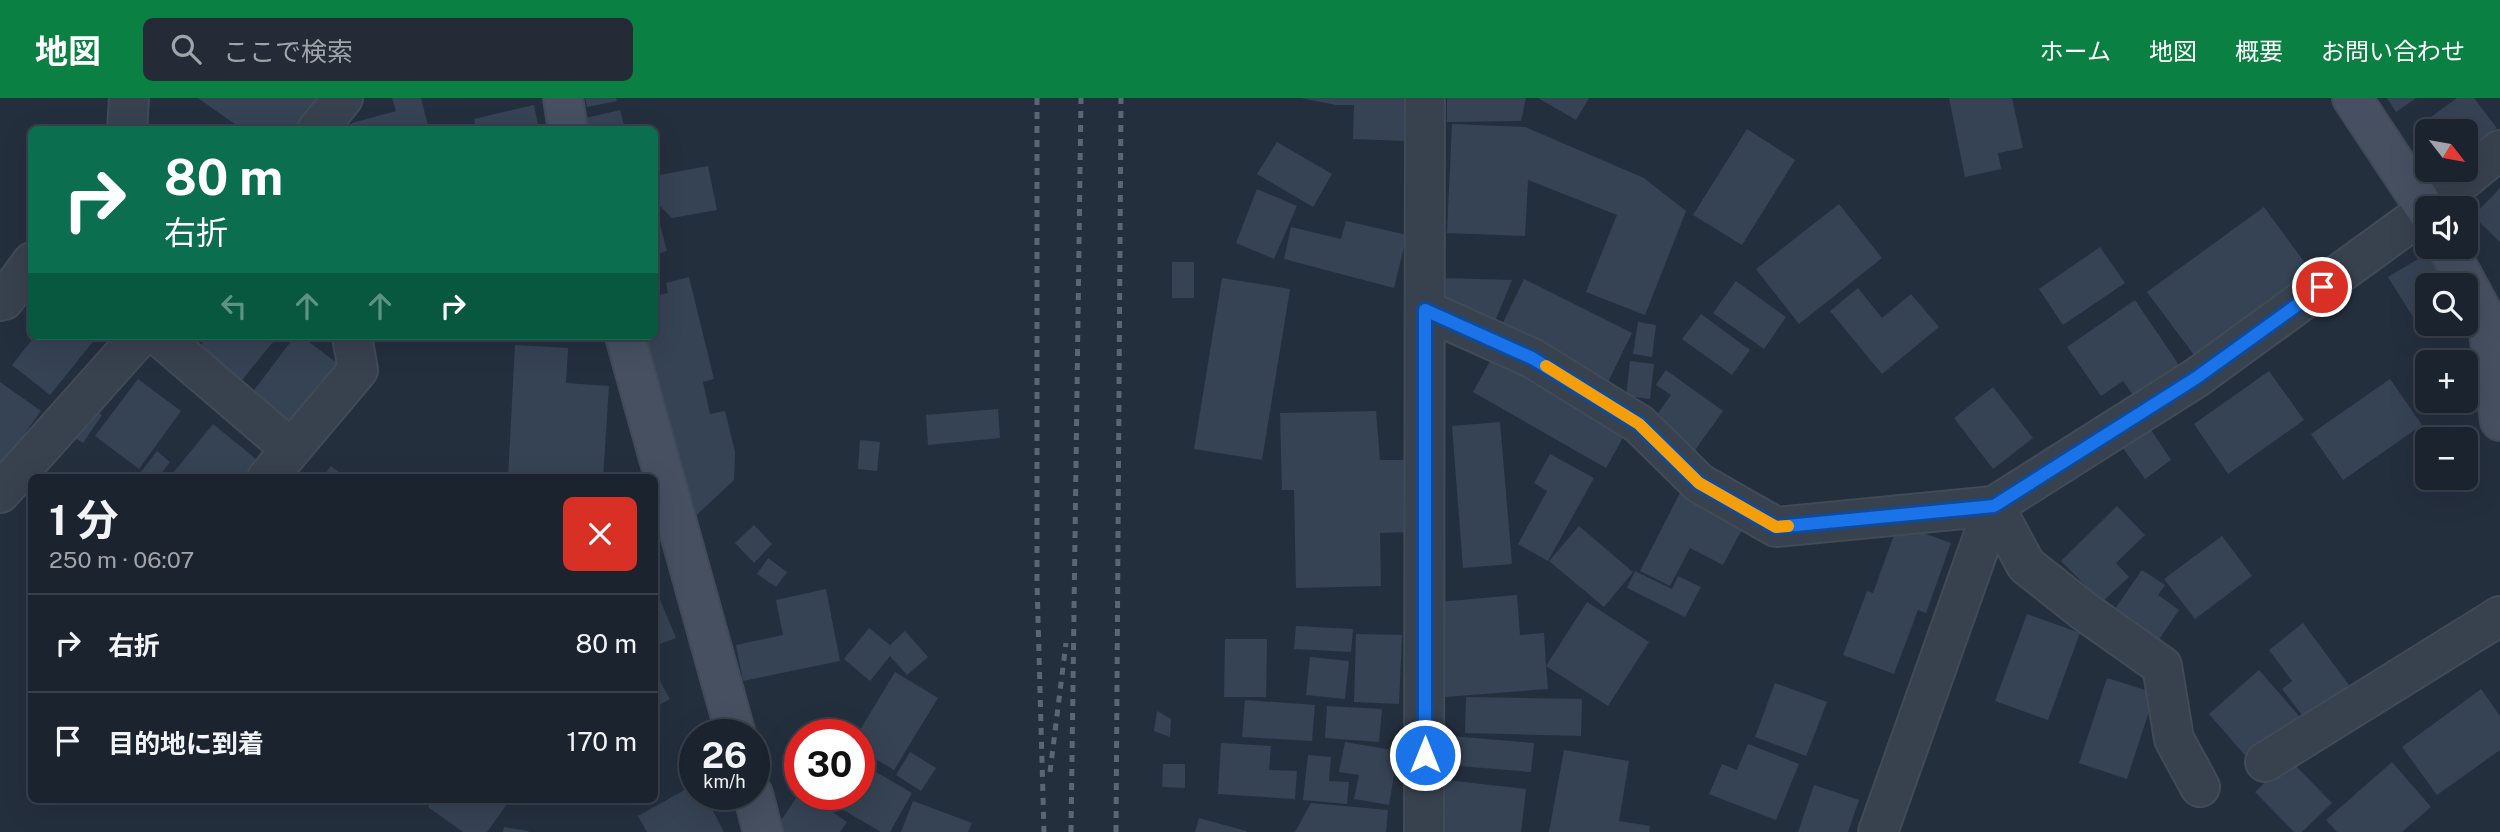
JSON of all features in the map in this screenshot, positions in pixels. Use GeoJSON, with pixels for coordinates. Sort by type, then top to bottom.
{"type":"FeatureCollection","features":[{"type":"Feature","properties":{"kind":"main road"},"geometry":{"type":"LineString","coordinates":[[563,98],[567,126]]}},
{"type":"Feature","properties":{"kind":"main road"},"geometry":{"type":"LineString","coordinates":[[2352,98],[2418,196]]}},
{"type":"Feature","properties":{"kind":"main road"},"geometry":{"type":"LineString","coordinates":[[2453,259],[2488,323],[2500,421]]}},
{"type":"Feature","properties":{"kind":"main road"},"geometry":{"type":"LineString","coordinates":[[626,340],[732,719]]}},
{"type":"Feature","properties":{"kind":"main road"},"geometry":{"type":"LineString","coordinates":[[757,810],[763,832]]}},
{"type":"Feature","properties":{"kind":"street"},"geometry":{"type":"LineString","coordinates":[[127,126],[129,98]]}},
{"type":"Feature","properties":{"kind":"street"},"geometry":{"type":"LineString","coordinates":[[320,126],[343,98]]}},
{"type":"Feature","properties":{"kind":"street"},"geometry":{"type":"LineString","coordinates":[[1424,832],[1425,98]]}},
{"type":"Feature","properties":{"kind":"street"},"geometry":{"type":"LineString","coordinates":[[2445,196],[2500,150]]}},
{"type":"Feature","properties":{"kind":"street"},"geometry":{"type":"LineString","coordinates":[[1425,310],[1532,358],[1639,424],[1699,483],[1776,527],[1994,506],[2196,378],[2415,219]]}},
{"type":"Feature","properties":{"kind":"street"},"geometry":{"type":"LineString","coordinates":[[0,301],[5,300],[28,268]]}},
{"type":"Feature","properties":{"kind":"street"},"geometry":{"type":"LineString","coordinates":[[0,493],[136,340]]}},
{"type":"Feature","properties":{"kind":"street"},"geometry":{"type":"LineString","coordinates":[[164,340],[291,449]]}},
{"type":"Feature","properties":{"kind":"street"},"geometry":{"type":"LineString","coordinates":[[270,474],[358,370],[353,340]]}},
{"type":"Feature","properties":{"kind":"street"},"geometry":{"type":"LineString","coordinates":[[1994,506],[2026,565],[2084,611],[2162,666],[2174,739],[2200,787]]}},
{"type":"Feature","properties":{"kind":"street"},"geometry":{"type":"LineString","coordinates":[[1878,832],[1994,506]]}},
{"type":"Feature","properties":{"kind":"street"},"geometry":{"type":"LineString","coordinates":[[2265,762],[2500,616]]}},
{"type":"Feature","properties":{"kind":"building"},"geometry":{"type":"Polygon","coordinates":[[[198,98],[325,98],[306,126],[237,126],[198,98]]]}},
{"type":"Feature","properties":{"kind":"building"},"geometry":{"type":"Polygon","coordinates":[[[392,98],[421,98],[428,126],[353,126],[352,123],[396,111],[392,98]]]}},
{"type":"Feature","properties":{"kind":"building"},"geometry":{"type":"Polygon","coordinates":[[[585,98],[616,98],[617,101],[587,107],[585,98]]]}},
{"type":"Feature","properties":{"kind":"building"},"geometry":{"type":"Polygon","coordinates":[[[1301,98],[1408,98],[1407,141],[1353,139],[1354,105],[1336,105],[1301,98]]]}},
{"type":"Feature","properties":{"kind":"building"},"geometry":{"type":"Polygon","coordinates":[[[1447,98],[1526,98],[1521,121],[1447,122],[1447,98]]]}},
{"type":"Feature","properties":{"kind":"building"},"geometry":{"type":"Polygon","coordinates":[[[1538,98],[1589,98],[1576,120],[1538,98]]]}},
{"type":"Feature","properties":{"kind":"building"},"geometry":{"type":"Polygon","coordinates":[[[1949,98],[2012,98],[2023,148],[1998,153],[2001,169],[1965,177],[1949,98]]]}},
{"type":"Feature","properties":{"kind":"building"},"geometry":{"type":"Polygon","coordinates":[[[2387,98],[2416,98],[2396,112],[2387,98]]]}},
{"type":"Feature","properties":{"kind":"building"},"geometry":{"type":"Polygon","coordinates":[[[2457,98],[2474,98],[2497,128],[2478,142],[2478,119],[2428,119],[2457,98]]]}},
{"type":"Feature","properties":{"kind":"building"},"geometry":{"type":"Polygon","coordinates":[[[534,105],[538,126],[475,126],[474,119],[534,105]]]}},
{"type":"Feature","properties":{"kind":"building"},"geometry":{"type":"Polygon","coordinates":[[[620,110],[624,126],[588,126],[586,118],[620,110]]]}},
{"type":"Feature","properties":{"kind":"building"},"geometry":{"type":"Polygon","coordinates":[[[1452,124],[1525,127],[1644,178],[1686,211],[1645,315],[1586,292],[1617,215],[1528,180],[1525,236],[1447,233],[1452,124]]]}},
{"type":"Feature","properties":{"kind":"building"},"geometry":{"type":"Polygon","coordinates":[[[1747,129],[1795,160],[1742,245],[1693,215],[1747,129]]]}},
{"type":"Feature","properties":{"kind":"building"},"geometry":{"type":"Polygon","coordinates":[[[1277,142],[1332,174],[1313,207],[1257,174],[1277,142]]]}},
{"type":"Feature","properties":{"kind":"building"},"geometry":{"type":"Polygon","coordinates":[[[708,166],[717,210],[672,218],[658,204],[658,175],[708,166]]]}},
{"type":"Feature","properties":{"kind":"building"},"geometry":{"type":"Polygon","coordinates":[[[2500,188],[2500,242],[2478,221],[2478,211],[2500,188]]]}},
{"type":"Feature","properties":{"kind":"building"},"geometry":{"type":"Polygon","coordinates":[[[1257,189],[1297,206],[1274,259],[1236,243],[1257,189]]]}},
{"type":"Feature","properties":{"kind":"building"},"geometry":{"type":"Polygon","coordinates":[[[1839,204],[1882,258],[1799,324],[1756,269],[1839,204]]]}},
{"type":"Feature","properties":{"kind":"building"},"geometry":{"type":"Polygon","coordinates":[[[2264,207],[2313,274],[2197,359],[2147,292],[2264,207]]]}},
{"type":"Feature","properties":{"kind":"building"},"geometry":{"type":"Polygon","coordinates":[[[658,217],[667,251],[658,254],[658,217]]]}},
{"type":"Feature","properties":{"kind":"building"},"geometry":{"type":"Polygon","coordinates":[[[1346,221],[1407,235],[1394,288],[1284,259],[1291,227],[1341,239],[1346,221]]]}},
{"type":"Feature","properties":{"kind":"building"},"geometry":{"type":"Polygon","coordinates":[[[2100,247],[2125,283],[2063,325],[2039,289],[2100,247]]]}},
{"type":"Feature","properties":{"kind":"building"},"geometry":{"type":"Polygon","coordinates":[[[2418,259],[2438,259],[2447,273],[2415,273],[2415,320],[2388,277],[2418,259]]]}},
{"type":"Feature","properties":{"kind":"building"},"geometry":{"type":"Polygon","coordinates":[[[1172,262],[1194,262],[1194,298],[1172,298],[1172,262]]]}},
{"type":"Feature","properties":{"kind":"building"},"geometry":{"type":"Polygon","coordinates":[[[689,277],[714,379],[703,382],[710,414],[725,411],[735,452],[734,480],[687,524],[643,340],[658,340],[658,295],[668,293],[666,283],[689,277]]]}},
{"type":"Feature","properties":{"kind":"building"},"geometry":{"type":"Polygon","coordinates":[[[1222,278],[1290,289],[1262,460],[1194,449],[1222,278]]]}},
{"type":"Feature","properties":{"kind":"building"},"geometry":{"type":"Polygon","coordinates":[[[1442,278],[1512,280],[1493,326],[1441,305],[1442,278]]]}},
{"type":"Feature","properties":{"kind":"building"},"geometry":{"type":"Polygon","coordinates":[[[1524,279],[1632,333],[1607,384],[1499,331],[1524,279]]]}},
{"type":"Feature","properties":{"kind":"building"},"geometry":{"type":"Polygon","coordinates":[[[1736,281],[1786,317],[1764,349],[1713,313],[1736,281]]]}},
{"type":"Feature","properties":{"kind":"building"},"geometry":{"type":"Polygon","coordinates":[[[1858,288],[1882,318],[1911,294],[1939,327],[1882,374],[1830,311],[1858,288]]]}},
{"type":"Feature","properties":{"kind":"building"},"geometry":{"type":"Polygon","coordinates":[[[2135,300],[2183,371],[2138,402],[2123,381],[2101,396],[2067,347],[2135,300]]]}},
{"type":"Feature","properties":{"kind":"building"},"geometry":{"type":"Polygon","coordinates":[[[1701,314],[1750,350],[1732,375],[1682,339],[1701,314]]]}},
{"type":"Feature","properties":{"kind":"building"},"geometry":{"type":"Polygon","coordinates":[[[1638,322],[1656,325],[1652,357],[1633,354],[1638,322]]]}},
{"type":"Feature","properties":{"kind":"building"},"geometry":{"type":"Polygon","coordinates":[[[32,340],[94,340],[50,395],[12,365],[32,340]]]}},
{"type":"Feature","properties":{"kind":"building"},"geometry":{"type":"Polygon","coordinates":[[[205,340],[275,340],[237,386],[195,352],[205,340]]]}},
{"type":"Feature","properties":{"kind":"building"},"geometry":{"type":"Polygon","coordinates":[[[292,340],[306,340],[341,366],[296,426],[252,393],[292,340]]]}},
{"type":"Feature","properties":{"kind":"building"},"geometry":{"type":"Polygon","coordinates":[[[515,345],[568,348],[566,383],[609,386],[603,474],[508,474],[515,345]]]}},
{"type":"Feature","properties":{"kind":"building"},"geometry":{"type":"Polygon","coordinates":[[[1494,354],[1628,429],[1606,468],[1473,392],[1494,354]]]}},
{"type":"Feature","properties":{"kind":"building"},"geometry":{"type":"Polygon","coordinates":[[[1630,361],[1654,364],[1650,399],[1626,396],[1630,361]]]}},
{"type":"Feature","properties":{"kind":"building"},"geometry":{"type":"Polygon","coordinates":[[[1666,370],[1723,411],[1693,453],[1651,423],[1671,395],[1656,385],[1666,370]]]}},
{"type":"Feature","properties":{"kind":"building"},"geometry":{"type":"Polygon","coordinates":[[[2269,371],[2304,420],[2228,474],[2194,424],[2269,371]]]}},
{"type":"Feature","properties":{"kind":"building"},"geometry":{"type":"Polygon","coordinates":[[[138,379],[181,411],[139,469],[95,436],[138,379]]]}},
{"type":"Feature","properties":{"kind":"building"},"geometry":{"type":"Polygon","coordinates":[[[2390,379],[2422,425],[2415,427],[2415,430],[2343,480],[2311,434],[2390,379]]]}},
{"type":"Feature","properties":{"kind":"building"},"geometry":{"type":"Polygon","coordinates":[[[0,382],[41,411],[0,468],[0,382]]]}},
{"type":"Feature","properties":{"kind":"building"},"geometry":{"type":"Polygon","coordinates":[[[1993,387],[2033,438],[1993,469],[1954,418],[1993,387]]]}},
{"type":"Feature","properties":{"kind":"building"},"geometry":{"type":"Polygon","coordinates":[[[89,406],[102,415],[83,443],[69,435],[89,406]]]}},
{"type":"Feature","properties":{"kind":"building"},"geometry":{"type":"Polygon","coordinates":[[[998,409],[1000,438],[928,445],[926,415],[998,409]]]}},
{"type":"Feature","properties":{"kind":"building"},"geometry":{"type":"Polygon","coordinates":[[[1376,411],[1380,460],[1406,460],[1407,532],[1380,533],[1381,586],[1296,588],[1294,490],[1282,490],[1280,413],[1376,411]]]}},
{"type":"Feature","properties":{"kind":"building"},"geometry":{"type":"Polygon","coordinates":[[[1500,422],[1512,564],[1463,568],[1452,426],[1500,422]]]}},
{"type":"Feature","properties":{"kind":"building"},"geometry":{"type":"Polygon","coordinates":[[[213,424],[261,463],[252,474],[172,474],[213,424]]]}},
{"type":"Feature","properties":{"kind":"building"},"geometry":{"type":"Polygon","coordinates":[[[2151,430],[2171,460],[2145,479],[2123,448],[2151,430]]]}},
{"type":"Feature","properties":{"kind":"building"},"geometry":{"type":"Polygon","coordinates":[[[860,440],[880,442],[877,471],[858,469],[860,440]]]}},
{"type":"Feature","properties":{"kind":"building"},"geometry":{"type":"Polygon","coordinates":[[[157,451],[170,462],[161,474],[140,474],[157,451]]]}},
{"type":"Feature","properties":{"kind":"building"},"geometry":{"type":"Polygon","coordinates":[[[1550,454],[1594,478],[1548,561],[1518,544],[1547,491],[1534,483],[1550,454]]]}},
{"type":"Feature","properties":{"kind":"building"},"geometry":{"type":"Polygon","coordinates":[[[331,466],[341,474],[325,474],[331,466]]]}},
{"type":"Feature","properties":{"kind":"building"},"geometry":{"type":"Polygon","coordinates":[[[1683,487],[1747,520],[1723,565],[1690,548],[1670,586],[1640,571],[1683,487]]]}},
{"type":"Feature","properties":{"kind":"building"},"geometry":{"type":"Polygon","coordinates":[[[2117,506],[2145,535],[2116,563],[2129,577],[2102,602],[2061,561],[2117,506]]]}},
{"type":"Feature","properties":{"kind":"building"},"geometry":{"type":"Polygon","coordinates":[[[1898,524],[1951,543],[1926,613],[1918,610],[1894,674],[1843,655],[1867,591],[1873,593],[1898,524]]]}},
{"type":"Feature","properties":{"kind":"building"},"geometry":{"type":"Polygon","coordinates":[[[754,525],[772,544],[754,563],[735,543],[754,525]]]}},
{"type":"Feature","properties":{"kind":"building"},"geometry":{"type":"Polygon","coordinates":[[[1579,526],[1633,572],[1604,607],[1549,561],[1579,526]]]}},
{"type":"Feature","properties":{"kind":"building"},"geometry":{"type":"Polygon","coordinates":[[[2222,536],[2252,576],[2195,619],[2164,579],[2222,536]]]}},
{"type":"Feature","properties":{"kind":"building"},"geometry":{"type":"Polygon","coordinates":[[[768,558],[787,572],[776,587],[757,574],[768,558]]]}},
{"type":"Feature","properties":{"kind":"building"},"geometry":{"type":"Polygon","coordinates":[[[2142,570],[2165,585],[2158,595],[2179,610],[2156,644],[2112,613],[2142,570]]]}},
{"type":"Feature","properties":{"kind":"building"},"geometry":{"type":"Polygon","coordinates":[[[1635,571],[1672,589],[1678,576],[1701,587],[1685,617],[1627,588],[1635,571]]]}},
{"type":"Feature","properties":{"kind":"building"},"geometry":{"type":"Polygon","coordinates":[[[826,589],[840,661],[743,681],[736,645],[783,635],[776,600],[826,589]]]}},
{"type":"Feature","properties":{"kind":"building"},"geometry":{"type":"Polygon","coordinates":[[[1517,595],[1520,635],[1544,633],[1548,689],[1445,697],[1438,602],[1517,595]]]}},
{"type":"Feature","properties":{"kind":"building"},"geometry":{"type":"Polygon","coordinates":[[[660,600],[676,638],[658,645],[660,600]]]}},
{"type":"Feature","properties":{"kind":"building"},"geometry":{"type":"Polygon","coordinates":[[[1587,602],[1649,642],[1608,706],[1546,666],[1587,602]]]}},
{"type":"Feature","properties":{"kind":"building"},"geometry":{"type":"Polygon","coordinates":[[[2027,614],[2080,633],[2048,720],[1995,701],[2027,614]]]}},
{"type":"Feature","properties":{"kind":"building"},"geometry":{"type":"Polygon","coordinates":[[[2303,623],[2349,685],[2305,719],[2282,689],[2292,681],[2269,650],[2303,623]]]}},
{"type":"Feature","properties":{"kind":"building"},"geometry":{"type":"Polygon","coordinates":[[[1296,626],[1353,629],[1351,652],[1294,649],[1296,626]]]}},
{"type":"Feature","properties":{"kind":"building"},"geometry":{"type":"Polygon","coordinates":[[[869,628],[890,645],[905,631],[928,657],[907,675],[890,656],[870,681],[844,659],[869,628]]]}},
{"type":"Feature","properties":{"kind":"building"},"geometry":{"type":"Polygon","coordinates":[[[1356,634],[1402,635],[1399,704],[1354,702],[1356,634]]]}},
{"type":"Feature","properties":{"kind":"building"},"geometry":{"type":"Polygon","coordinates":[[[1225,639],[1267,639],[1266,697],[1224,697],[1225,639]]]}},
{"type":"Feature","properties":{"kind":"building"},"geometry":{"type":"Polygon","coordinates":[[[1310,657],[1349,661],[1345,699],[1306,695],[1310,657]]]}},
{"type":"Feature","properties":{"kind":"building"},"geometry":{"type":"Polygon","coordinates":[[[2259,670],[2299,716],[2249,760],[2209,714],[2259,670]]]}},
{"type":"Feature","properties":{"kind":"building"},"geometry":{"type":"Polygon","coordinates":[[[895,672],[938,698],[894,770],[875,759],[875,719],[867,719],[895,672]]]}},
{"type":"Feature","properties":{"kind":"building"},"geometry":{"type":"Polygon","coordinates":[[[658,678],[670,699],[658,706],[658,678]]]}},
{"type":"Feature","properties":{"kind":"building"},"geometry":{"type":"Polygon","coordinates":[[[2107,678],[2155,693],[2127,779],[2079,763],[2107,678]]]}},
{"type":"Feature","properties":{"kind":"building"},"geometry":{"type":"Polygon","coordinates":[[[1775,683],[1827,702],[1806,756],[1755,737],[1775,683]]]}},
{"type":"Feature","properties":{"kind":"building"},"geometry":{"type":"Polygon","coordinates":[[[2481,689],[2500,716],[2500,750],[2437,795],[2402,747],[2481,689]]]}},
{"type":"Feature","properties":{"kind":"building"},"geometry":{"type":"Polygon","coordinates":[[[1466,697],[1582,699],[1581,736],[1465,733],[1466,697]]]}},
{"type":"Feature","properties":{"kind":"building"},"geometry":{"type":"Polygon","coordinates":[[[1245,700],[1315,705],[1312,741],[1242,737],[1245,700]]]}},
{"type":"Feature","properties":{"kind":"building"},"geometry":{"type":"Polygon","coordinates":[[[1327,706],[1382,709],[1379,742],[1325,738],[1327,706]]]}},
{"type":"Feature","properties":{"kind":"building"},"geometry":{"type":"Polygon","coordinates":[[[1157,711],[1171,719],[1170,737],[1154,731],[1157,711]]]}},
{"type":"Feature","properties":{"kind":"building"},"geometry":{"type":"Polygon","coordinates":[[[1450,736],[1534,743],[1531,772],[1447,765],[1450,736]]]}},
{"type":"Feature","properties":{"kind":"building"},"geometry":{"type":"Polygon","coordinates":[[[1345,742],[1398,751],[1389,805],[1354,799],[1359,775],[1339,772],[1345,742]]]}},
{"type":"Feature","properties":{"kind":"building"},"geometry":{"type":"Polygon","coordinates":[[[1221,743],[1271,746],[1269,770],[1297,771],[1295,799],[1218,794],[1221,743]]]}},
{"type":"Feature","properties":{"kind":"building"},"geometry":{"type":"Polygon","coordinates":[[[1748,744],[1799,764],[1776,820],[1709,794],[1722,764],[1737,770],[1748,744]]]}},
{"type":"Feature","properties":{"kind":"building"},"geometry":{"type":"Polygon","coordinates":[[[1564,750],[1629,761],[1619,821],[1650,826],[1649,832],[1549,832],[1564,750]]]}},
{"type":"Feature","properties":{"kind":"building"},"geometry":{"type":"Polygon","coordinates":[[[910,752],[936,768],[921,791],[896,775],[910,752]]]}},
{"type":"Feature","properties":{"kind":"building"},"geometry":{"type":"Polygon","coordinates":[[[1308,755],[1331,757],[1329,781],[1349,782],[1347,804],[1303,800],[1308,755]]]}},
{"type":"Feature","properties":{"kind":"building"},"geometry":{"type":"Polygon","coordinates":[[[2289,759],[2332,803],[2302,832],[2294,832],[2255,792],[2289,759]]]}},
{"type":"Feature","properties":{"kind":"building"},"geometry":{"type":"Polygon","coordinates":[[[2392,762],[2431,807],[2402,832],[2337,832],[2326,820],[2392,762]]]}},
{"type":"Feature","properties":{"kind":"building"},"geometry":{"type":"Polygon","coordinates":[[[1163,764],[1185,764],[1185,788],[1162,787],[1163,764]]]}},
{"type":"Feature","properties":{"kind":"building"},"geometry":{"type":"Polygon","coordinates":[[[875,771],[912,793],[890,832],[881,832],[843,810],[875,810],[875,771]]]}},
{"type":"Feature","properties":{"kind":"building"},"geometry":{"type":"Polygon","coordinates":[[[1446,780],[1526,789],[1521,832],[1439,832],[1446,780]]]}},
{"type":"Feature","properties":{"kind":"building"},"geometry":{"type":"Polygon","coordinates":[[[1814,785],[1859,800],[1848,832],[1798,832],[1814,785]]]}},
{"type":"Feature","properties":{"kind":"building"},"geometry":{"type":"Polygon","coordinates":[[[679,793],[679,810],[712,810],[724,832],[647,832],[638,816],[679,793]]]}},
{"type":"Feature","properties":{"kind":"building"},"geometry":{"type":"Polygon","coordinates":[[[913,801],[972,823],[968,832],[901,832],[913,801]]]}},
{"type":"Feature","properties":{"kind":"building"},"geometry":{"type":"Polygon","coordinates":[[[431,803],[508,803],[487,832],[463,832],[428,807],[431,803]]]}},
{"type":"Feature","properties":{"kind":"building"},"geometry":{"type":"Polygon","coordinates":[[[1311,803],[1388,810],[1386,832],[1295,832],[1311,803]]]}},
{"type":"Feature","properties":{"kind":"building"},"geometry":{"type":"Polygon","coordinates":[[[788,810],[830,810],[847,822],[840,832],[773,832],[788,810]]]}},
{"type":"Feature","properties":{"kind":"building"},"geometry":{"type":"Polygon","coordinates":[[[1199,818],[1246,831],[1246,832],[1195,832],[1199,818]]]}},
{"type":"Feature","properties":{"kind":"building"},"geometry":{"type":"Polygon","coordinates":[[[504,827],[529,831],[503,832],[504,827]]]}},
{"type":"Feature","properties":{"kind":"railway"},"geometry":{"type":"LineString","coordinates":[[1037,98],[1037,583],[1044,832]]}},
{"type":"Feature","properties":{"kind":"railway"},"geometry":{"type":"LineString","coordinates":[[1071,832],[1081,98]]}},
{"type":"Feature","properties":{"kind":"railway"},"geometry":{"type":"LineString","coordinates":[[1116,832],[1121,98]]}},
{"type":"Feature","properties":{"kind":"railway"},"geometry":{"type":"LineString","coordinates":[[1050,772],[1066,643]]}},
{"type":"Feature","properties":{"kind":"slow traffic"},"geometry":{"type":"LineString","coordinates":[[1546,366],[1639,424],[1699,483],[1776,527],[1788,526]]}},
{"type":"Feature","properties":{"kind":"route"},"geometry":{"type":"LineString","coordinates":[[1425,755],[1425,310],[1532,358],[1639,424],[1699,483],[1776,527],[1994,506],[2196,378],[2322,287]]}}]}
